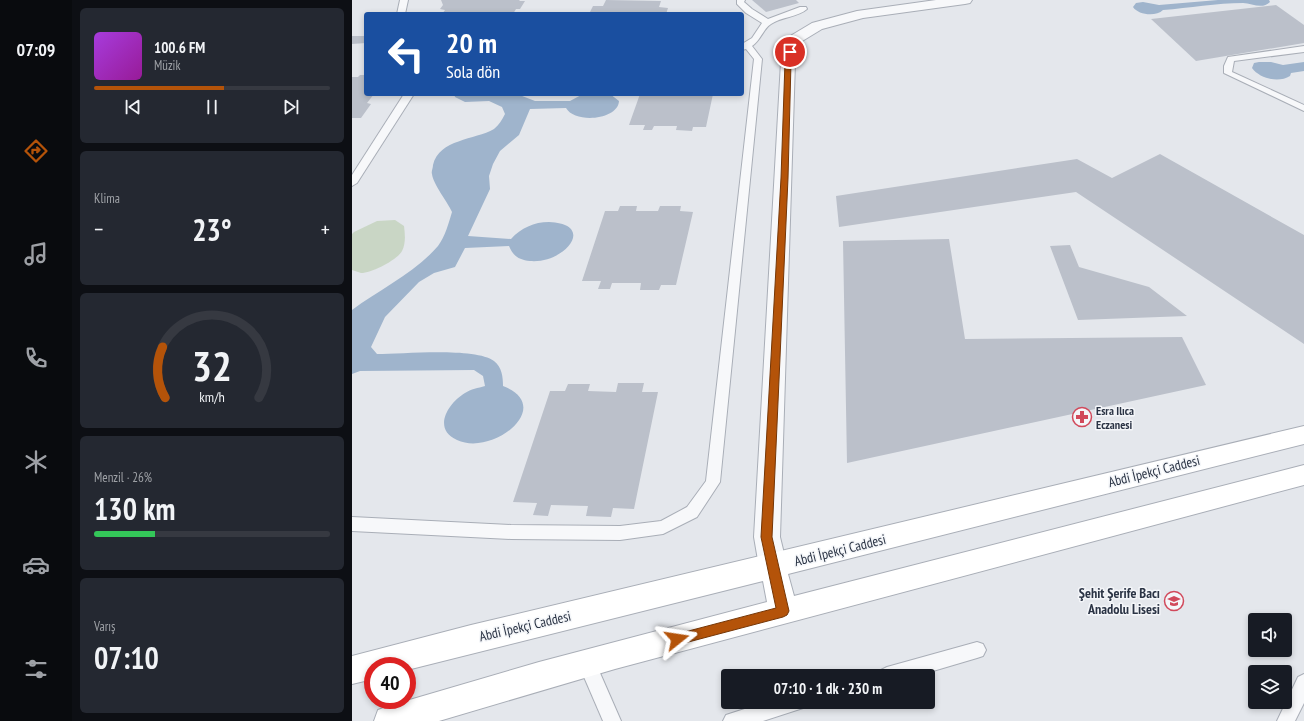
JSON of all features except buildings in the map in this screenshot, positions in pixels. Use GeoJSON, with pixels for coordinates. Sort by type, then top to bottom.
{"type":"FeatureCollection","features":[{"type":"Feature","properties":{"kind":"street"},"geometry":{"type":"LineString","coordinates":[[783,611],[767,537],[788,62],[792,41],[817,26],[862,14],[965,0]]}},
{"type":"Feature","properties":{"kind":"street","name":"Abdi İpekçi Caddesi"},"geometry":{"type":"LineString","coordinates":[[352,670],[479,637],[773,566],[1304,434]]}},
{"type":"Feature","properties":{"kind":"street"},"geometry":{"type":"LineString","coordinates":[[389,721],[480,692],[587,663],[1004,555],[1304,475]]}},
{"type":"Feature","properties":{"kind":"lane"},"geometry":{"type":"LineString","coordinates":[[401,12],[404,0]]}},
{"type":"Feature","properties":{"kind":"lane"},"geometry":{"type":"LineString","coordinates":[[741,0],[740,2],[749,11],[768,22]]}},
{"type":"Feature","properties":{"kind":"lane"},"geometry":{"type":"LineString","coordinates":[[352,524],[511,532],[620,533],[663,527],[692,512],[713,482],[758,59],[745,46],[755,41],[768,22],[804,9]]}},
{"type":"Feature","properties":{"kind":"lane"},"geometry":{"type":"LineString","coordinates":[[1304,49],[1231,59],[1228,66],[1228,73],[1304,108]]}},
{"type":"Feature","properties":{"kind":"lane"},"geometry":{"type":"LineString","coordinates":[[352,183],[408,96]]}},
{"type":"Feature","properties":{"kind":"lane"},"geometry":{"type":"LineString","coordinates":[[910,669],[977,650]]}},
{"type":"Feature","properties":{"kind":"lane"},"geometry":{"type":"LineString","coordinates":[[587,663],[612,721]]}},
{"type":"Feature","properties":{"kind":"lane"},"geometry":{"type":"LineString","coordinates":[[1286,721],[1304,684]]}},
{"type":"Feature","properties":{"kind":"lane"},"geometry":{"type":"LineString","coordinates":[[732,721],[773,709]]}},
{"type":"Feature","properties":{"kind":"green space"},"geometry":{"type":"Polygon","coordinates":[[[395,220],[404,226],[404,245],[399,255],[390,262],[371,271],[361,273],[352,270],[352,234],[377,221],[395,220]]]}},
{"type":"Feature","properties":{"kind":"water"},"geometry":{"type":"Polygon","coordinates":[[[1218,0],[1269,0],[1270,2],[1264,6],[1233,3],[1163,10],[1156,14],[1139,12],[1133,7],[1136,3],[1143,2],[1159,5],[1218,0]]]}},
{"type":"Feature","properties":{"kind":"water"},"geometry":{"type":"Polygon","coordinates":[[[1271,62],[1283,65],[1304,62],[1304,71],[1291,73],[1290,76],[1286,78],[1270,79],[1255,72],[1252,68],[1254,63],[1271,62]]]}},
{"type":"Feature","properties":{"kind":"water"},"geometry":{"type":"Polygon","coordinates":[[[522,96],[535,101],[570,101],[579,96],[613,96],[619,101],[617,107],[612,112],[596,118],[578,116],[571,113],[566,108],[530,109],[519,135],[500,151],[493,164],[489,176],[490,189],[468,236],[511,239],[528,226],[538,223],[549,222],[563,224],[571,229],[573,236],[571,243],[564,251],[543,260],[530,261],[517,257],[509,246],[465,248],[455,267],[434,273],[419,282],[385,317],[371,347],[377,354],[438,352],[471,354],[485,357],[497,363],[502,372],[503,386],[518,395],[523,405],[521,416],[513,427],[501,436],[487,442],[471,443],[457,440],[449,435],[445,429],[445,416],[453,403],[470,390],[485,386],[483,376],[474,370],[360,371],[352,374],[352,310],[408,273],[429,256],[443,238],[452,212],[437,188],[433,178],[433,165],[437,156],[442,150],[450,145],[494,129],[505,114],[502,107],[489,101],[465,102],[455,97],[522,96]]]}},
{"type":"Feature","properties":{"kind":"place","name":"Esra Ilıca Eczanesi"},"geometry":{"type":"Point","coordinates":[1082,417]}},
{"type":"Feature","properties":{"kind":"place","name":"Şehit Şerife Bacı Anadolu Lisesi"},"geometry":{"type":"Point","coordinates":[1174,601]}},
{"type":"Feature","properties":{"kind":"route"},"geometry":{"type":"LineString","coordinates":[[677,639],[783,611],[767,537],[788,62],[790,52]]}}]}
